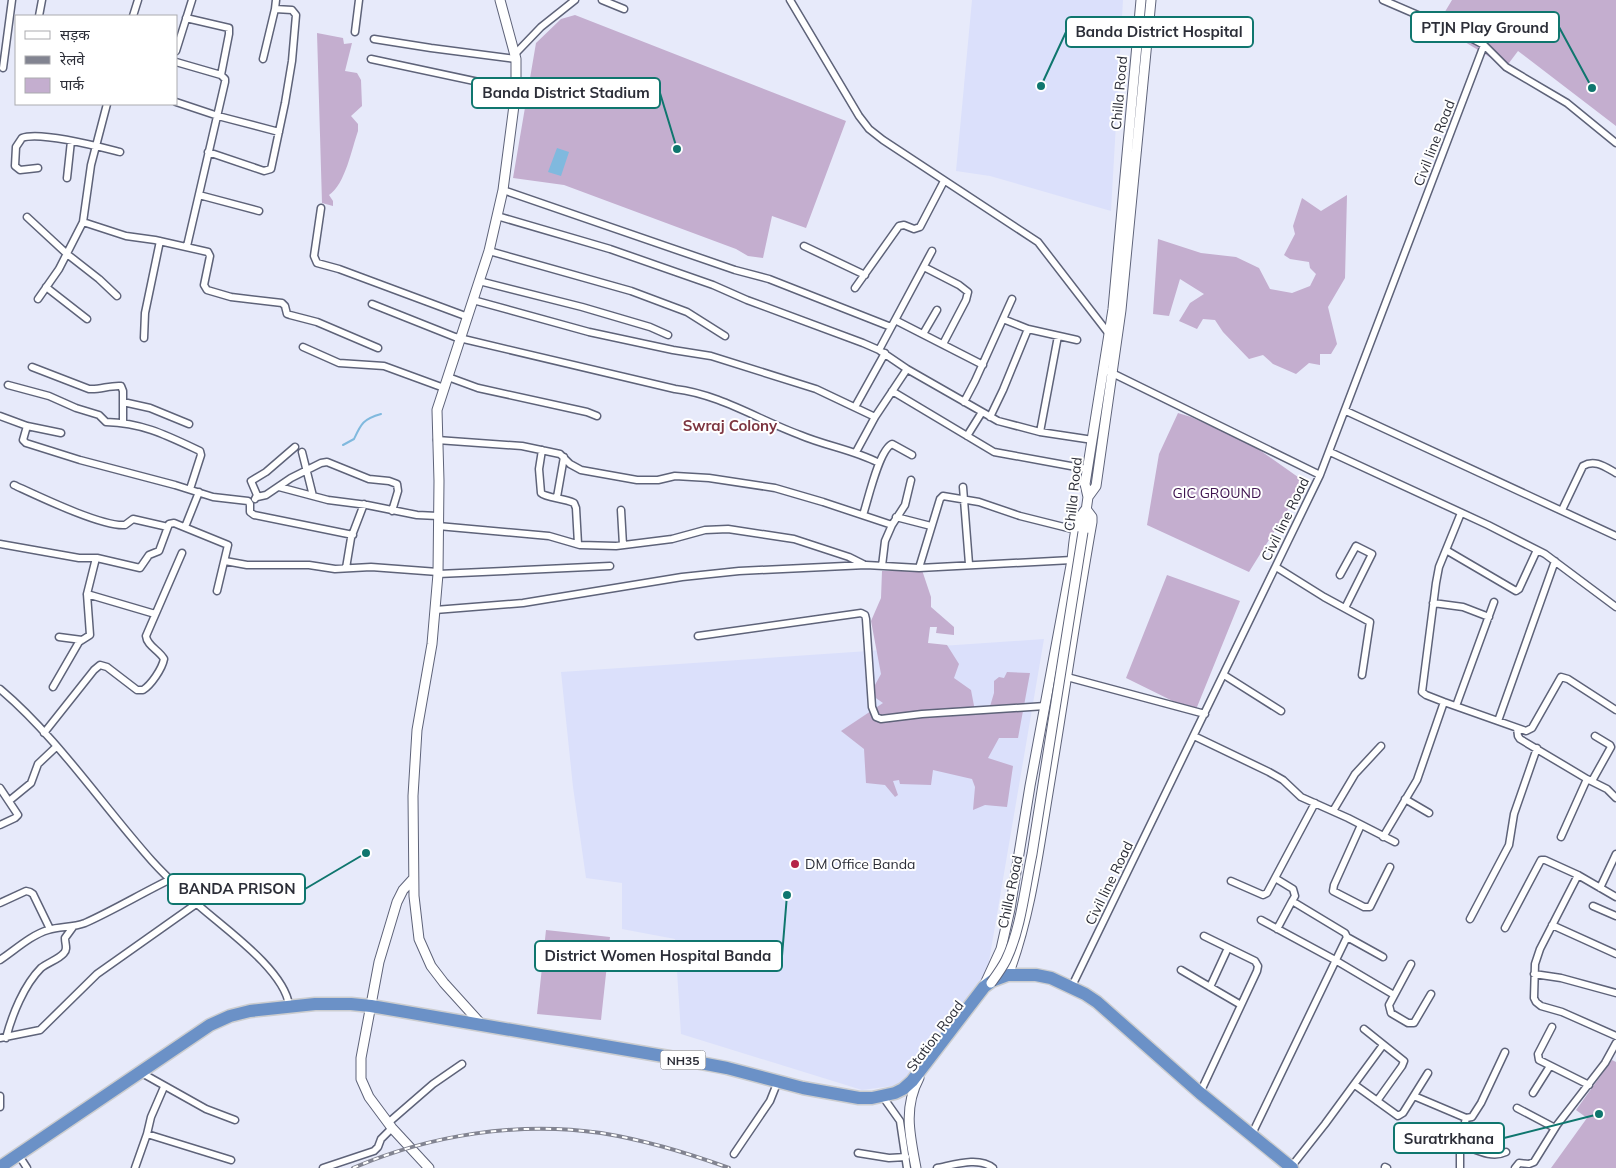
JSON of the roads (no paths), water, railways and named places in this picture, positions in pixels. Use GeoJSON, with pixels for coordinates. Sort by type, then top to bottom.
{"type":"FeatureCollection","features":[{"type":"Feature","properties":{"kind":"highway","name":"NH35"},"geometry":{"type":"LineString","coordinates":[[0,1165],[210,1025],[230,1016],[250,1011],[289,1006],[333,1004],[371,1006],[669,1057],[726,1068],[834,1094],[859,1098],[883,1097],[903,1089],[912,1081],[992,981],[1008,975],[1036,975],[1051,978],[1072,986],[1097,1002],[1200,1093],[1291,1168]]}},
{"type":"Feature","properties":{"kind":"main road"},"geometry":{"type":"LineString","coordinates":[[482,1026],[444,984],[431,966],[419,939],[415,918],[413,879],[414,767],[420,710],[432,644],[438,573],[437,410],[468,317],[497,216],[503,190],[516,90],[516,56],[500,0]]}},
{"type":"Feature","properties":{"kind":"main road","name":"Chilla Road"},"geometry":{"type":"LineString","coordinates":[[988,985],[1006,960],[1014,939],[1034,844],[1080,531],[1088,497],[1085,484],[1087,469],[1109,371],[1109,334],[1113,309],[1141,0]]}},
{"type":"Feature","properties":{"kind":"main road"},"geometry":{"type":"LineString","coordinates":[[1088,497],[1096,486],[1109,371],[1122,310],[1151,0]]}},
{"type":"Feature","properties":{"kind":"main road"},"geometry":{"type":"LineString","coordinates":[[1133,91],[1143,92]]}},
{"type":"Feature","properties":{"kind":"main road"},"geometry":{"type":"LineString","coordinates":[[1008,975],[1020,943],[1031,893],[1092,522],[1092,517],[1086,509]]}},
{"type":"Feature","properties":{"kind":"main road"},"geometry":{"type":"LineString","coordinates":[[988,985],[1001,949],[1010,909],[1072,560],[1080,531]]}},
{"type":"Feature","properties":{"kind":"main road"},"geometry":{"type":"LineString","coordinates":[[413,879],[403,890],[397,902],[379,962],[361,1058],[361,1079],[369,1097],[390,1126],[429,1168]]}},
{"type":"Feature","properties":{"kind":"main road","name":"Station Road"},"geometry":{"type":"LineString","coordinates":[[916,1168],[909,1127],[909,1104],[916,1083],[988,985]]}},
{"type":"Feature","properties":{"kind":"street"},"geometry":{"type":"LineString","coordinates":[[3,68],[12,0]]}},
{"type":"Feature","properties":{"kind":"street"},"geometry":{"type":"LineString","coordinates":[[40,15],[42,0]]}},
{"type":"Feature","properties":{"kind":"street"},"geometry":{"type":"LineString","coordinates":[[134,15],[138,0]]}},
{"type":"Feature","properties":{"kind":"street"},"geometry":{"type":"LineString","coordinates":[[178,44],[192,0]]}},
{"type":"Feature","properties":{"kind":"street"},"geometry":{"type":"LineString","coordinates":[[263,59],[276,0]]}},
{"type":"Feature","properties":{"kind":"street"},"geometry":{"type":"LineString","coordinates":[[355,32],[359,0]]}},
{"type":"Feature","properties":{"kind":"street"},"geometry":{"type":"LineString","coordinates":[[374,39],[431,48],[516,56],[541,27],[575,0]]}},
{"type":"Feature","properties":{"kind":"street"},"geometry":{"type":"LineString","coordinates":[[602,0],[624,9]]}},
{"type":"Feature","properties":{"kind":"street"},"geometry":{"type":"LineString","coordinates":[[790,0],[859,116],[869,129],[882,140],[1038,242],[1109,334]]}},
{"type":"Feature","properties":{"kind":"street"},"geometry":{"type":"LineString","coordinates":[[1383,0],[1472,38],[1484,45],[1506,66],[1567,103],[1616,143]]}},
{"type":"Feature","properties":{"kind":"street"},"geometry":{"type":"LineString","coordinates":[[208,152],[264,171],[268,170],[272,165],[292,61],[296,15],[292,10],[275,9]]}},
{"type":"Feature","properties":{"kind":"street"},"geometry":{"type":"LineString","coordinates":[[186,18],[229,28],[221,75]]}},
{"type":"Feature","properties":{"kind":"street","name":"Civil line Road"},"geometry":{"type":"LineString","coordinates":[[1072,986],[1320,475],[1484,45]]}},
{"type":"Feature","properties":{"kind":"street"},"geometry":{"type":"LineString","coordinates":[[371,59],[516,90]]}},
{"type":"Feature","properties":{"kind":"street"},"geometry":{"type":"LineString","coordinates":[[178,63],[221,75],[225,79],[187,246]]}},
{"type":"Feature","properties":{"kind":"street"},"geometry":{"type":"LineString","coordinates":[[178,103],[218,116],[279,132]]}},
{"type":"Feature","properties":{"kind":"street"},"geometry":{"type":"LineString","coordinates":[[38,299],[59,269],[82,222],[91,165],[106,105]]}},
{"type":"Feature","properties":{"kind":"street"},"geometry":{"type":"LineString","coordinates":[[38,168],[20,170],[15,166],[16,147],[22,138],[34,136],[71,141],[120,152]]}},
{"type":"Feature","properties":{"kind":"street"},"geometry":{"type":"LineString","coordinates":[[67,178],[71,141]]}},
{"type":"Feature","properties":{"kind":"street"},"geometry":{"type":"LineString","coordinates":[[855,288],[899,226],[914,229],[920,227],[944,181]]}},
{"type":"Feature","properties":{"kind":"street"},"geometry":{"type":"LineString","coordinates":[[503,190],[734,270],[769,279],[891,327]]}},
{"type":"Feature","properties":{"kind":"street"},"geometry":{"type":"LineString","coordinates":[[199,195],[259,210]]}},
{"type":"Feature","properties":{"kind":"street"},"geometry":{"type":"LineString","coordinates":[[321,208],[314,256],[317,262],[468,317]]}},
{"type":"Feature","properties":{"kind":"street"},"geometry":{"type":"LineString","coordinates":[[497,216],[610,249],[688,276],[882,351],[907,369],[990,417],[1008,424],[1040,432],[1093,440]]}},
{"type":"Feature","properties":{"kind":"street"},"geometry":{"type":"LineString","coordinates":[[27,217],[117,296]]}},
{"type":"Feature","properties":{"kind":"street"},"geometry":{"type":"LineString","coordinates":[[82,222],[126,236],[187,246],[208,252],[210,254],[204,285],[207,290],[232,297],[282,303],[287,314],[317,322],[378,348]]}},
{"type":"Feature","properties":{"kind":"street"},"geometry":{"type":"LineString","coordinates":[[144,338],[144,313],[160,241]]}},
{"type":"Feature","properties":{"kind":"street"},"geometry":{"type":"LineString","coordinates":[[804,246],[865,275]]}},
{"type":"Feature","properties":{"kind":"street"},"geometry":{"type":"LineString","coordinates":[[488,251],[648,298],[687,312],[725,336]]}},
{"type":"Feature","properties":{"kind":"street"},"geometry":{"type":"LineString","coordinates":[[855,407],[882,351],[891,327],[932,251]]}},
{"type":"Feature","properties":{"kind":"street"},"geometry":{"type":"LineString","coordinates":[[924,267],[959,284],[968,292],[966,300],[943,344]]}},
{"type":"Feature","properties":{"kind":"street"},"geometry":{"type":"LineString","coordinates":[[479,281],[582,307],[650,327],[668,335]]}},
{"type":"Feature","properties":{"kind":"street"},"geometry":{"type":"LineString","coordinates":[[46,287],[87,319]]}},
{"type":"Feature","properties":{"kind":"street"},"geometry":{"type":"LineString","coordinates":[[964,402],[983,365],[1012,299]]}},
{"type":"Feature","properties":{"kind":"street"},"geometry":{"type":"LineString","coordinates":[[473,300],[589,332],[711,356],[796,382],[876,417]]}},
{"type":"Feature","properties":{"kind":"street"},"geometry":{"type":"LineString","coordinates":[[372,304],[461,339],[675,389],[696,392],[812,440],[856,452],[879,463]]}},
{"type":"Feature","properties":{"kind":"street"},"geometry":{"type":"LineString","coordinates":[[923,334],[937,310]]}},
{"type":"Feature","properties":{"kind":"street"},"geometry":{"type":"LineString","coordinates":[[1003,319],[1028,329],[1077,340]]}},
{"type":"Feature","properties":{"kind":"street"},"geometry":{"type":"LineString","coordinates":[[896,320],[983,365]]}},
{"type":"Feature","properties":{"kind":"street"},"geometry":{"type":"LineString","coordinates":[[990,417],[1028,329]]}},
{"type":"Feature","properties":{"kind":"street"},"geometry":{"type":"LineString","coordinates":[[1040,432],[1058,336]]}},
{"type":"Feature","properties":{"kind":"street"},"geometry":{"type":"LineString","coordinates":[[303,346],[339,363],[384,366],[444,388]]}},
{"type":"Feature","properties":{"kind":"street"},"geometry":{"type":"LineString","coordinates":[[32,366],[89,389],[98,390],[118,385],[122,388],[123,422]]}},
{"type":"Feature","properties":{"kind":"street"},"geometry":{"type":"LineString","coordinates":[[856,452],[907,369]]}},
{"type":"Feature","properties":{"kind":"street"},"geometry":{"type":"LineString","coordinates":[[1109,371],[1320,475]]}},
{"type":"Feature","properties":{"kind":"street"},"geometry":{"type":"LineString","coordinates":[[448,377],[478,388],[583,411],[597,416]]}},
{"type":"Feature","properties":{"kind":"street"},"geometry":{"type":"LineString","coordinates":[[8,385],[46,395],[76,408],[99,415],[106,422],[123,422],[157,431],[200,451],[201,456],[190,489]]}},
{"type":"Feature","properties":{"kind":"street"},"geometry":{"type":"LineString","coordinates":[[892,391],[994,452],[1087,469]]}},
{"type":"Feature","properties":{"kind":"street"},"geometry":{"type":"LineString","coordinates":[[123,402],[150,408],[189,424]]}},
{"type":"Feature","properties":{"kind":"street"},"geometry":{"type":"LineString","coordinates":[[1346,411],[1616,536]]}},
{"type":"Feature","properties":{"kind":"street"},"geometry":{"type":"LineString","coordinates":[[968,436],[982,412]]}},
{"type":"Feature","properties":{"kind":"street"},"geometry":{"type":"LineString","coordinates":[[0,416],[27,426],[60,433]]}},
{"type":"Feature","properties":{"kind":"street"},"geometry":{"type":"LineString","coordinates":[[27,426],[23,440],[26,443],[217,498],[250,502],[257,497],[266,495],[291,478],[327,462],[369,479],[397,484],[398,491],[392,510]]}},
{"type":"Feature","properties":{"kind":"street"},"geometry":{"type":"LineString","coordinates":[[437,440],[506,444],[554,452],[564,457],[574,468],[651,481],[675,476],[709,478],[775,488],[892,525]]}},
{"type":"Feature","properties":{"kind":"street"},"geometry":{"type":"LineString","coordinates":[[863,515],[879,463],[888,446],[892,444],[912,455]]}},
{"type":"Feature","properties":{"kind":"street"},"geometry":{"type":"LineString","coordinates":[[257,497],[251,481],[271,468],[295,447]]}},
{"type":"Feature","properties":{"kind":"street"},"geometry":{"type":"LineString","coordinates":[[542,450],[539,469],[540,493],[545,496],[571,501],[576,505],[578,544]]}},
{"type":"Feature","properties":{"kind":"street"},"geometry":{"type":"LineString","coordinates":[[302,452],[313,496]]}},
{"type":"Feature","properties":{"kind":"street"},"geometry":{"type":"LineString","coordinates":[[1330,452],[1537,550],[1555,561],[1616,607]]}},
{"type":"Feature","properties":{"kind":"street"},"geometry":{"type":"LineString","coordinates":[[556,497],[564,457]]}},
{"type":"Feature","properties":{"kind":"street"},"geometry":{"type":"LineString","coordinates":[[1562,510],[1583,466],[1595,463],[1616,473]]}},
{"type":"Feature","properties":{"kind":"street"},"geometry":{"type":"LineString","coordinates":[[882,566],[885,541],[904,505],[911,480]]}},
{"type":"Feature","properties":{"kind":"street"},"geometry":{"type":"LineString","coordinates":[[14,485],[92,518],[110,523],[126,525],[133,519],[168,527]]}},
{"type":"Feature","properties":{"kind":"street"},"geometry":{"type":"LineString","coordinates":[[279,487],[313,496],[417,515],[438,516]]}},
{"type":"Feature","properties":{"kind":"street"},"geometry":{"type":"LineString","coordinates":[[962,487],[970,564]]}},
{"type":"Feature","properties":{"kind":"street"},"geometry":{"type":"LineString","coordinates":[[185,527],[199,492]]}},
{"type":"Feature","properties":{"kind":"street"},"geometry":{"type":"LineString","coordinates":[[919,568],[940,498],[943,496],[979,502],[1020,516],[1080,531]]}},
{"type":"Feature","properties":{"kind":"street"},"geometry":{"type":"LineString","coordinates":[[250,502],[250,512],[254,515],[353,535]]}},
{"type":"Feature","properties":{"kind":"street"},"geometry":{"type":"LineString","coordinates":[[346,568],[353,535],[364,504]]}},
{"type":"Feature","properties":{"kind":"street"},"geometry":{"type":"LineString","coordinates":[[622,510],[623,546]]}},
{"type":"Feature","properties":{"kind":"street"},"geometry":{"type":"LineString","coordinates":[[1461,513],[1439,567],[1422,692],[1444,702],[1526,730],[1532,728],[1561,677],[1568,679],[1616,710]]}},
{"type":"Feature","properties":{"kind":"street"},"geometry":{"type":"LineString","coordinates":[[896,517],[931,526]]}},
{"type":"Feature","properties":{"kind":"street"},"geometry":{"type":"LineString","coordinates":[[0,544],[79,558],[96,558],[140,568],[149,555],[159,552],[171,522],[226,543],[229,547],[217,591]]}},
{"type":"Feature","properties":{"kind":"street"},"geometry":{"type":"LineString","coordinates":[[438,526],[549,536],[578,544],[623,546],[672,539],[704,530],[728,528],[794,539],[849,557],[866,565]]}},
{"type":"Feature","properties":{"kind":"street"},"geometry":{"type":"LineString","coordinates":[[1340,575],[1356,546],[1372,554],[1345,608]]}},
{"type":"Feature","properties":{"kind":"street"},"geometry":{"type":"LineString","coordinates":[[1446,550],[1516,591],[1519,590],[1537,550]]}},
{"type":"Feature","properties":{"kind":"street"},"geometry":{"type":"LineString","coordinates":[[44,733],[100,665],[108,667],[137,690],[145,689],[164,662],[162,655],[146,639],[182,553]]}},
{"type":"Feature","properties":{"kind":"street"},"geometry":{"type":"LineString","coordinates":[[53,687],[77,645],[88,637],[91,632],[87,594],[96,558]]}},
{"type":"Feature","properties":{"kind":"street"},"geometry":{"type":"LineString","coordinates":[[435,610],[522,603],[682,577],[740,571],[866,565],[919,568],[1072,560]]}},
{"type":"Feature","properties":{"kind":"street"},"geometry":{"type":"LineString","coordinates":[[225,561],[247,565],[308,565],[332,569],[370,567],[438,573],[610,566]]}},
{"type":"Feature","properties":{"kind":"street"},"geometry":{"type":"LineString","coordinates":[[1498,721],[1555,561]]}},
{"type":"Feature","properties":{"kind":"street"},"geometry":{"type":"LineString","coordinates":[[1276,567],[1370,622],[1362,675]]}},
{"type":"Feature","properties":{"kind":"street"},"geometry":{"type":"LineString","coordinates":[[87,594],[155,614]]}},
{"type":"Feature","properties":{"kind":"street"},"geometry":{"type":"LineString","coordinates":[[1456,706],[1494,602]]}},
{"type":"Feature","properties":{"kind":"street"},"geometry":{"type":"LineString","coordinates":[[1433,603],[1463,607],[1488,617]]}},
{"type":"Feature","properties":{"kind":"street"},"geometry":{"type":"LineString","coordinates":[[698,636],[861,613],[865,615],[866,619],[872,707],[876,717],[881,719],[922,714],[1045,706]]}},
{"type":"Feature","properties":{"kind":"street"},"geometry":{"type":"LineString","coordinates":[[59,637],[82,640]]}},
{"type":"Feature","properties":{"kind":"street"},"geometry":{"type":"LineString","coordinates":[[1224,675],[1281,711]]}},
{"type":"Feature","properties":{"kind":"street"},"geometry":{"type":"LineString","coordinates":[[1067,677],[1205,714]]}},
{"type":"Feature","properties":{"kind":"street"},"geometry":{"type":"LineString","coordinates":[[0,690],[44,733],[153,862],[196,904],[254,953],[284,990],[289,1006]]}},
{"type":"Feature","properties":{"kind":"street"},"geometry":{"type":"LineString","coordinates":[[1384,837],[1422,768],[1444,702]]}},
{"type":"Feature","properties":{"kind":"street"},"geometry":{"type":"LineString","coordinates":[[1517,728],[1518,736],[1607,789],[1616,798]]}},
{"type":"Feature","properties":{"kind":"street"},"geometry":{"type":"LineString","coordinates":[[1194,736],[1269,772],[1283,780],[1301,797],[1394,842]]}},
{"type":"Feature","properties":{"kind":"street"},"geometry":{"type":"LineString","coordinates":[[1562,837],[1589,780],[1611,747],[1595,736]]}},
{"type":"Feature","properties":{"kind":"street"},"geometry":{"type":"LineString","coordinates":[[1333,811],[1355,774],[1381,746]]}},
{"type":"Feature","properties":{"kind":"street"},"geometry":{"type":"LineString","coordinates":[[9,801],[31,783],[38,764],[56,747]]}},
{"type":"Feature","properties":{"kind":"street"},"geometry":{"type":"LineString","coordinates":[[1470,919],[1509,846],[1514,814],[1537,748]]}},
{"type":"Feature","properties":{"kind":"street"},"geometry":{"type":"LineString","coordinates":[[0,788],[18,815],[0,825]]}},
{"type":"Feature","properties":{"kind":"street"},"geometry":{"type":"LineString","coordinates":[[1405,799],[1429,813]]}},
{"type":"Feature","properties":{"kind":"street"},"geometry":{"type":"LineString","coordinates":[[1232,881],[1263,895],[1267,893],[1314,803]]}},
{"type":"Feature","properties":{"kind":"street"},"geometry":{"type":"LineString","coordinates":[[1361,825],[1333,891],[1364,907],[1370,907],[1390,867]]}},
{"type":"Feature","properties":{"kind":"street"},"geometry":{"type":"LineString","coordinates":[[1600,888],[1616,854]]}},
{"type":"Feature","properties":{"kind":"street"},"geometry":{"type":"LineString","coordinates":[[1506,928],[1541,860],[1545,860],[1578,875],[1616,897]]}},
{"type":"Feature","properties":{"kind":"street"},"geometry":{"type":"LineString","coordinates":[[1578,875],[1540,949],[1534,974],[1534,998],[1541,1006],[1562,1012],[1616,1036]]}},
{"type":"Feature","properties":{"kind":"street"},"geometry":{"type":"LineString","coordinates":[[1275,878],[1293,889],[1295,896],[1277,929]]}},
{"type":"Feature","properties":{"kind":"street"},"geometry":{"type":"LineString","coordinates":[[0,960],[26,941],[50,929],[73,927],[86,922],[170,879]]}},
{"type":"Feature","properties":{"kind":"street"},"geometry":{"type":"LineString","coordinates":[[0,903],[30,892],[50,929]]}},
{"type":"Feature","properties":{"kind":"street"},"geometry":{"type":"LineString","coordinates":[[1292,901],[1345,933],[1346,937],[1383,957]]}},
{"type":"Feature","properties":{"kind":"street"},"geometry":{"type":"LineString","coordinates":[[3,1038],[40,1030],[97,974],[196,904]]}},
{"type":"Feature","properties":{"kind":"street"},"geometry":{"type":"LineString","coordinates":[[1592,906],[1616,916]]}},
{"type":"Feature","properties":{"kind":"street"},"geometry":{"type":"LineString","coordinates":[[1261,920],[1335,960],[1394,995]]}},
{"type":"Feature","properties":{"kind":"street"},"geometry":{"type":"LineString","coordinates":[[1552,926],[1616,954]]}},
{"type":"Feature","properties":{"kind":"street"},"geometry":{"type":"LineString","coordinates":[[3,1038],[16,1007],[36,974],[48,963],[63,954],[66,947],[65,938],[73,927]]}},
{"type":"Feature","properties":{"kind":"street"},"geometry":{"type":"LineString","coordinates":[[1200,1093],[1242,1005],[1258,966],[1254,961],[1204,936]]}},
{"type":"Feature","properties":{"kind":"street"},"geometry":{"type":"LineString","coordinates":[[1252,1134],[1346,937]]}},
{"type":"Feature","properties":{"kind":"street"},"geometry":{"type":"LineString","coordinates":[[1210,987],[1228,948]]}},
{"type":"Feature","properties":{"kind":"street"},"geometry":{"type":"LineString","coordinates":[[1411,964],[1389,1005],[1391,1013],[1411,1024],[1417,1020],[1431,994]]}},
{"type":"Feature","properties":{"kind":"street"},"geometry":{"type":"LineString","coordinates":[[1181,970],[1242,1005]]}},
{"type":"Feature","properties":{"kind":"street"},"geometry":{"type":"LineString","coordinates":[[1534,974],[1568,979],[1616,993]]}},
{"type":"Feature","properties":{"kind":"street"},"geometry":{"type":"LineString","coordinates":[[1552,1027],[1538,1058],[1539,1060],[1589,1084]]}},
{"type":"Feature","properties":{"kind":"street"},"geometry":{"type":"LineString","coordinates":[[1364,1030],[1402,1059],[1404,1064],[1377,1101]]}},
{"type":"Feature","properties":{"kind":"street"},"geometry":{"type":"LineString","coordinates":[[1516,1168],[1518,1163],[1529,1164],[1534,1162],[1555,1128],[1605,1063],[1616,1043]]}},
{"type":"Feature","properties":{"kind":"street"},"geometry":{"type":"LineString","coordinates":[[1291,1168],[1383,1045]]}},
{"type":"Feature","properties":{"kind":"street"},"geometry":{"type":"LineString","coordinates":[[1414,1096],[1466,1118],[1472,1117],[1482,1103],[1505,1052]]}},
{"type":"Feature","properties":{"kind":"street"},"geometry":{"type":"LineString","coordinates":[[323,1168],[374,1151],[390,1126],[434,1084],[462,1064]]}},
{"type":"Feature","properties":{"kind":"street"},"geometry":{"type":"LineString","coordinates":[[1532,1093],[1550,1066]]}},
{"type":"Feature","properties":{"kind":"street"},"geometry":{"type":"LineString","coordinates":[[140,1072],[206,1109],[234,1120]]}},
{"type":"Feature","properties":{"kind":"street"},"geometry":{"type":"LineString","coordinates":[[1355,1084],[1398,1116],[1403,1113],[1428,1073]]}},
{"type":"Feature","properties":{"kind":"street"},"geometry":{"type":"LineString","coordinates":[[734,1154],[770,1101],[778,1081]]}},
{"type":"Feature","properties":{"kind":"street"},"geometry":{"type":"LineString","coordinates":[[135,1168],[151,1117],[164,1087]]}},
{"type":"Feature","properties":{"kind":"street"},"geometry":{"type":"LineString","coordinates":[[0,1096],[0,1108]]}},
{"type":"Feature","properties":{"kind":"street"},"geometry":{"type":"LineString","coordinates":[[883,1097],[900,1121],[907,1168]]}},
{"type":"Feature","properties":{"kind":"street"},"geometry":{"type":"LineString","coordinates":[[1517,1108],[1555,1128]]}},
{"type":"Feature","properties":{"kind":"street"},"geometry":{"type":"LineString","coordinates":[[1460,1168],[1460,1144],[1466,1118]]}},
{"type":"Feature","properties":{"kind":"street"},"geometry":{"type":"LineString","coordinates":[[147,1134],[232,1160]]}},
{"type":"Feature","properties":{"kind":"street"},"geometry":{"type":"LineString","coordinates":[[1460,1144],[1490,1155],[1497,1156],[1506,1152]]}},
{"type":"Feature","properties":{"kind":"street"},"geometry":{"type":"LineString","coordinates":[[858,1153],[889,1158],[906,1157]]}},
{"type":"Feature","properties":{"kind":"street"},"geometry":{"type":"LineString","coordinates":[[18,1154],[27,1168]]}},
{"type":"Feature","properties":{"kind":"street"},"geometry":{"type":"LineString","coordinates":[[937,1168],[981,1162],[993,1168]]}},
{"type":"Feature","properties":{"kind":"water"},"geometry":{"type":"Polygon","coordinates":[[[557,148],[569,152],[561,176],[548,172],[557,148]]]}},
{"type":"Feature","properties":{"kind":"waterway"},"geometry":{"type":"LineString","coordinates":[[343,445],[354,439],[366,420],[381,414]]}},
{"type":"Feature","properties":{"kind":"railway"},"geometry":{"type":"LineString","coordinates":[[353,1168],[412,1147],[443,1139],[506,1130],[538,1129],[601,1133],[633,1139],[698,1157],[729,1168]]}},
{"type":"Feature","properties":{"kind":"place","name":"Banda District Hospital"},"geometry":{"type":"Point","coordinates":[1041,86]}},
{"type":"Feature","properties":{"kind":"place","name":"PTJN Play Ground"},"geometry":{"type":"Point","coordinates":[1592,88]}},
{"type":"Feature","properties":{"kind":"place","name":"Banda District Stadium"},"geometry":{"type":"Point","coordinates":[677,149]}},
{"type":"Feature","properties":{"kind":"place","name":"BANDA PRISON"},"geometry":{"type":"Point","coordinates":[366,853]}},
{"type":"Feature","properties":{"kind":"place","name":"DM Office Banda"},"geometry":{"type":"Point","coordinates":[795,864]}},
{"type":"Feature","properties":{"kind":"place","name":"District Women Hospital Banda"},"geometry":{"type":"Point","coordinates":[787,895]}},
{"type":"Feature","properties":{"kind":"place","name":"Suratrkhana"},"geometry":{"type":"Point","coordinates":[1599,1114]}},
{"type":"Feature","properties":{"kind":"district","name":"Swraj Colony"},"geometry":{"type":"Point","coordinates":[730,425]}},
{"type":"Feature","properties":{"kind":"park label","name":"GIC GROUND"},"geometry":{"type":"Point","coordinates":[1217,493]}}]}
